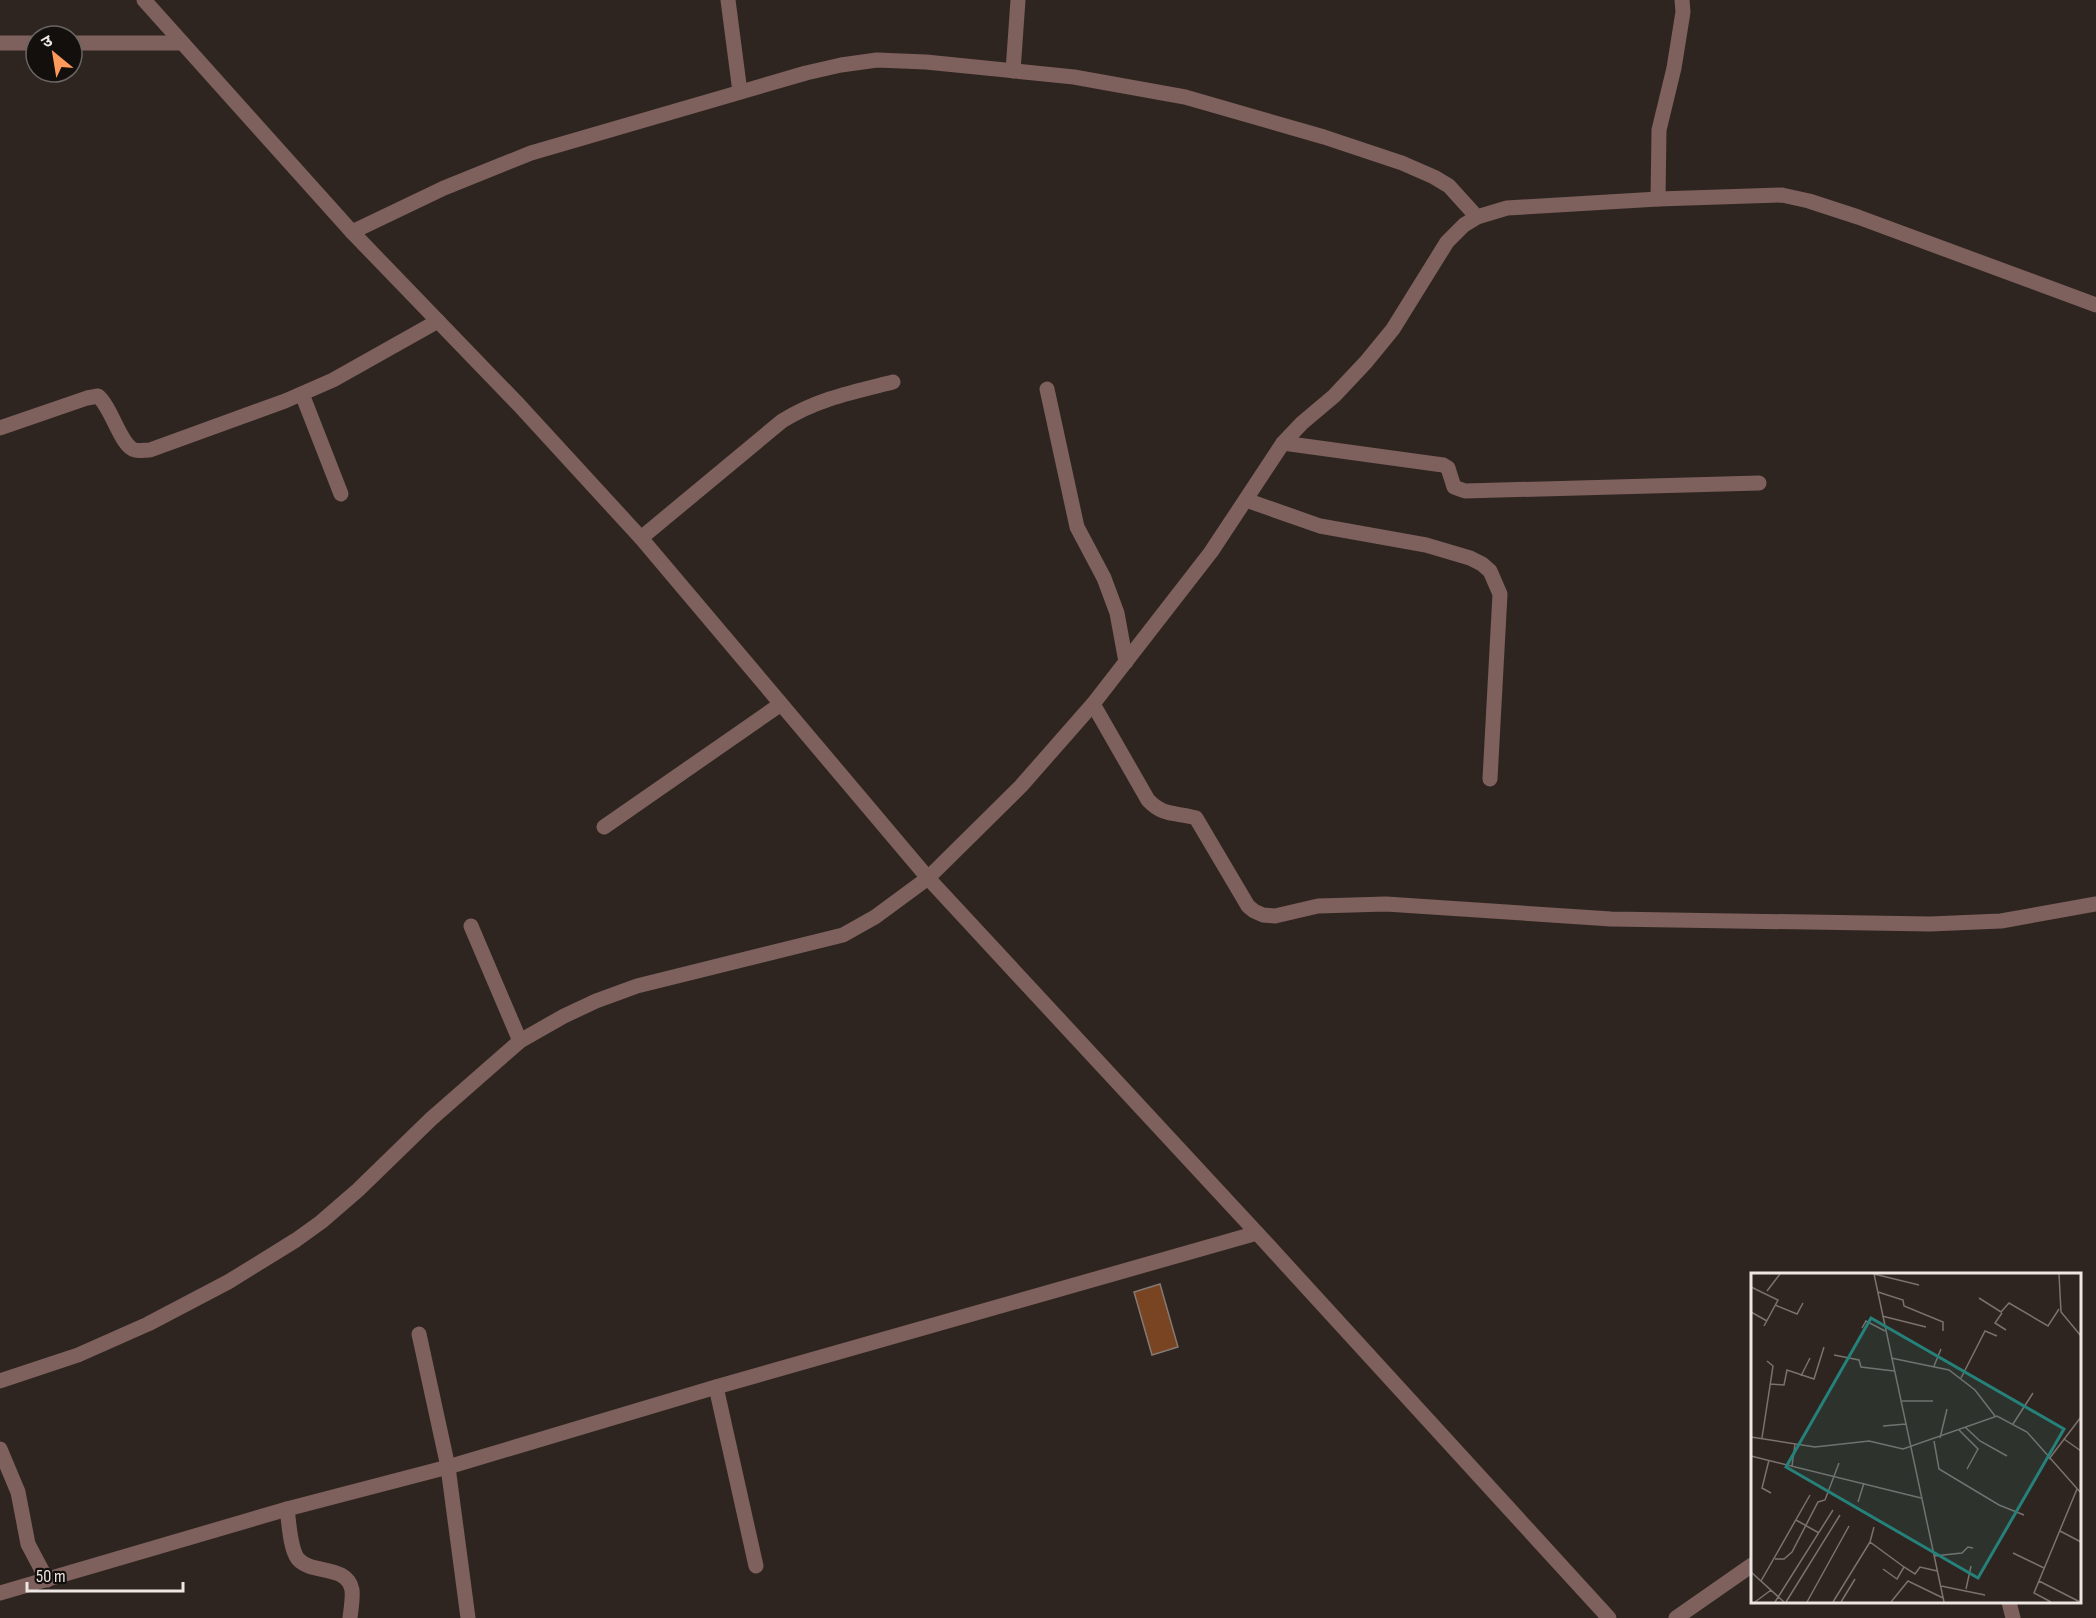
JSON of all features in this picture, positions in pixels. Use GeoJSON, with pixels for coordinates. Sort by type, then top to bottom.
{"type":"FeatureCollection","features":[{"type":"Feature","properties":{"kind":"street"},"geometry":{"type":"LineString","coordinates":[[144,0],[352,232],[519,405],[641,538],[928,878],[1609,1618]]}},
{"type":"Feature","properties":{"kind":"street"},"geometry":{"type":"LineString","coordinates":[[728,0],[740,92]]}},
{"type":"Feature","properties":{"kind":"street"},"geometry":{"type":"LineString","coordinates":[[1013,71],[1018,0]]}},
{"type":"Feature","properties":{"kind":"street"},"geometry":{"type":"LineString","coordinates":[[1658,199],[1659,129],[1676,59],[1683,12],[1682,0]]}},
{"type":"Feature","properties":{"kind":"street"},"geometry":{"type":"LineString","coordinates":[[0,43],[24,43]]}},
{"type":"Feature","properties":{"kind":"street"},"geometry":{"type":"LineString","coordinates":[[84,43],[182,43]]}},
{"type":"Feature","properties":{"kind":"street"},"geometry":{"type":"LineString","coordinates":[[352,232],[444,188],[531,153],[740,92],[841,65],[877,60],[926,62],[1074,77],[1185,97],[1373,153],[1434,177],[1449,186],[1477,217]]}},
{"type":"Feature","properties":{"kind":"street"},"geometry":{"type":"LineString","coordinates":[[0,1381],[78,1355],[148,1324],[228,1282],[296,1240],[358,1190],[431,1119],[520,1041],[564,1016],[637,986],[843,935],[875,917],[928,878],[1021,786],[1093,704],[1211,552],[1260,475],[1283,444],[1366,362],[1393,329],[1447,242],[1464,225],[1477,217],[1507,208],[1658,199],[1782,195],[1809,201],[2096,305]]}},
{"type":"Feature","properties":{"kind":"street"},"geometry":{"type":"LineString","coordinates":[[0,428],[98,396],[106,403],[126,444],[134,450],[150,450],[302,394],[333,380],[438,321]]}},
{"type":"Feature","properties":{"kind":"street"},"geometry":{"type":"LineString","coordinates":[[641,538],[795,413],[831,398],[893,382]]}},
{"type":"Feature","properties":{"kind":"street"},"geometry":{"type":"LineString","coordinates":[[1047,389],[1077,527],[1104,578],[1117,613],[1126,662]]}},
{"type":"Feature","properties":{"kind":"street"},"geometry":{"type":"LineString","coordinates":[[302,394],[341,494]]}},
{"type":"Feature","properties":{"kind":"street"},"geometry":{"type":"LineString","coordinates":[[1283,444],[1443,465],[1448,468],[1454,487],[1465,491],[1759,483]]}},
{"type":"Feature","properties":{"kind":"street"},"geometry":{"type":"LineString","coordinates":[[1246,500],[1320,526],[1426,545],[1470,558],[1490,571],[1496,580],[1500,594],[1490,779]]}},
{"type":"Feature","properties":{"kind":"street"},"geometry":{"type":"LineString","coordinates":[[604,827],[781,704]]}},
{"type":"Feature","properties":{"kind":"street"},"geometry":{"type":"LineString","coordinates":[[1093,704],[1148,800],[1156,809],[1167,814],[1196,818],[1248,906],[1263,915],[1275,916],[1318,906],[1386,904],[1611,919],[1930,924],[2001,921],[2096,904]]}},
{"type":"Feature","properties":{"kind":"street"},"geometry":{"type":"LineString","coordinates":[[471,926],[520,1041]]}},
{"type":"Feature","properties":{"kind":"street"},"geometry":{"type":"LineString","coordinates":[[0,1593],[287,1509],[447,1467],[716,1387],[1257,1233]]}},
{"type":"Feature","properties":{"kind":"street"},"geometry":{"type":"LineString","coordinates":[[419,1334],[447,1467],[468,1618]]}},
{"type":"Feature","properties":{"kind":"street"},"geometry":{"type":"LineString","coordinates":[[716,1387],[756,1566]]}},
{"type":"Feature","properties":{"kind":"street"},"geometry":{"type":"LineString","coordinates":[[0,1449],[18,1492],[28,1544],[46,1580]]}},
{"type":"Feature","properties":{"kind":"street"},"geometry":{"type":"LineString","coordinates":[[287,1509],[294,1552],[299,1560],[310,1567],[343,1575],[348,1581],[352,1590],[350,1618]]}},
{"type":"Feature","properties":{"kind":"street"},"geometry":{"type":"LineString","coordinates":[[1676,1618],[1751,1566]]}},
{"type":"Feature","properties":{"kind":"street"},"geometry":{"type":"LineString","coordinates":[[2009,1603],[2013,1618]]}},
{"type":"Feature","properties":{"kind":"building"},"geometry":{"type":"Polygon","coordinates":[[[1160,1284],[1178,1347],[1152,1355],[1134,1292],[1160,1284]]]}}]}
